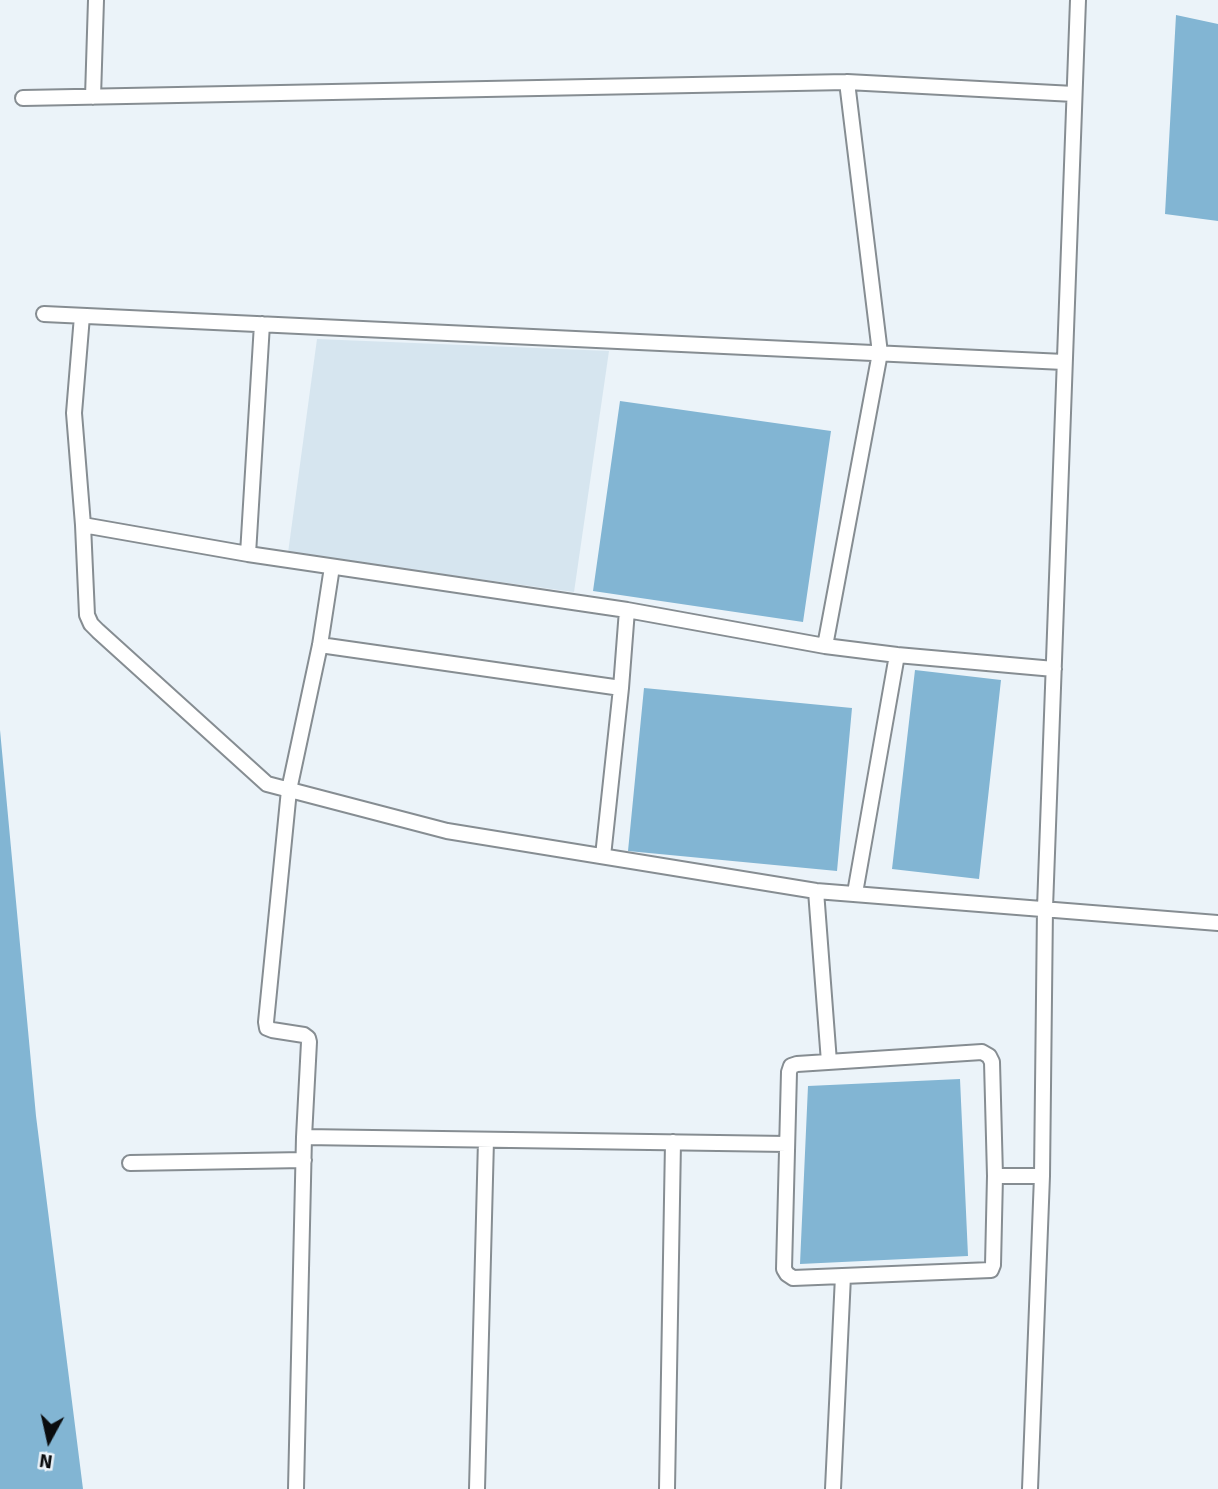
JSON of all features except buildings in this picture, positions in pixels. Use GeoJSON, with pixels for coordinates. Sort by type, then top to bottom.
{"type":"FeatureCollection","features":[{"type":"Feature","properties":{"kind":"lane"},"geometry":{"type":"LineString","coordinates":[[93,97],[96,0]]}},
{"type":"Feature","properties":{"kind":"lane"},"geometry":{"type":"LineString","coordinates":[[1030,1489],[1042,1175],[1045,908],[1077,0]]}},
{"type":"Feature","properties":{"kind":"lane"},"geometry":{"type":"LineString","coordinates":[[825,646],[880,353],[847,82]]}},
{"type":"Feature","properties":{"kind":"lane"},"geometry":{"type":"LineString","coordinates":[[23,98],[847,82],[1074,94]]}},
{"type":"Feature","properties":{"kind":"lane"},"geometry":{"type":"LineString","coordinates":[[44,314],[1064,362]]}},
{"type":"Feature","properties":{"kind":"lane"},"geometry":{"type":"LineString","coordinates":[[82,316],[74,413],[87,615],[91,624],[267,783],[447,831],[816,891],[1218,923]]}},
{"type":"Feature","properties":{"kind":"lane"},"geometry":{"type":"LineString","coordinates":[[248,554],[262,324]]}},
{"type":"Feature","properties":{"kind":"lane"},"geometry":{"type":"LineString","coordinates":[[83,525],[248,554],[627,610],[825,646],[1054,670]]}},
{"type":"Feature","properties":{"kind":"lane"},"geometry":{"type":"LineString","coordinates":[[296,1489],[308,1038],[272,1030],[267,1028],[266,1022],[289,790],[320,645],[332,566]]}},
{"type":"Feature","properties":{"kind":"lane"},"geometry":{"type":"LineString","coordinates":[[603,856],[627,610]]}},
{"type":"Feature","properties":{"kind":"lane"},"geometry":{"type":"LineString","coordinates":[[320,645],[621,688]]}},
{"type":"Feature","properties":{"kind":"lane"},"geometry":{"type":"LineString","coordinates":[[855,893],[897,655]]}},
{"type":"Feature","properties":{"kind":"lane"},"geometry":{"type":"LineString","coordinates":[[816,891],[829,1062]]}},
{"type":"Feature","properties":{"kind":"lane"},"geometry":{"type":"LineString","coordinates":[[982,1052],[989,1056],[992,1062],[995,1176],[993,1265],[990,1270],[793,1278],[784,1269],[787,1144],[791,1066],[982,1052]]}},
{"type":"Feature","properties":{"kind":"lane"},"geometry":{"type":"LineString","coordinates":[[304,1138],[787,1144]]}},
{"type":"Feature","properties":{"kind":"lane"},"geometry":{"type":"LineString","coordinates":[[477,1489],[486,1140]]}},
{"type":"Feature","properties":{"kind":"lane"},"geometry":{"type":"LineString","coordinates":[[667,1489],[673,1142]]}},
{"type":"Feature","properties":{"kind":"lane"},"geometry":{"type":"LineString","coordinates":[[130,1163],[304,1160]]}},
{"type":"Feature","properties":{"kind":"lane"},"geometry":{"type":"LineString","coordinates":[[995,1176],[1042,1175]]}},
{"type":"Feature","properties":{"kind":"lane"},"geometry":{"type":"LineString","coordinates":[[833,1489],[843,1276]]}},
{"type":"Feature","properties":{"kind":"shaded area"},"geometry":{"type":"Polygon","coordinates":[[[317,339],[609,351],[574,592],[288,553],[317,339]]]}},
{"type":"Feature","properties":{"kind":"water"},"geometry":{"type":"Polygon","coordinates":[[[1176,15],[1218,24],[1218,221],[1165,214],[1176,15]]]}},
{"type":"Feature","properties":{"kind":"water"},"geometry":{"type":"Polygon","coordinates":[[[620,401],[831,431],[803,622],[593,591],[620,401]]]}},
{"type":"Feature","properties":{"kind":"water"},"geometry":{"type":"Polygon","coordinates":[[[915,670],[1001,680],[979,879],[892,869],[915,670]]]}},
{"type":"Feature","properties":{"kind":"water"},"geometry":{"type":"Polygon","coordinates":[[[644,688],[852,708],[837,871],[628,851],[644,688]]]}},
{"type":"Feature","properties":{"kind":"water"},"geometry":{"type":"Polygon","coordinates":[[[0,730],[36,1116],[83,1489],[0,1489],[0,730]]]}},
{"type":"Feature","properties":{"kind":"water"},"geometry":{"type":"Polygon","coordinates":[[[960,1079],[968,1256],[800,1264],[808,1086],[960,1079]]]}}]}
